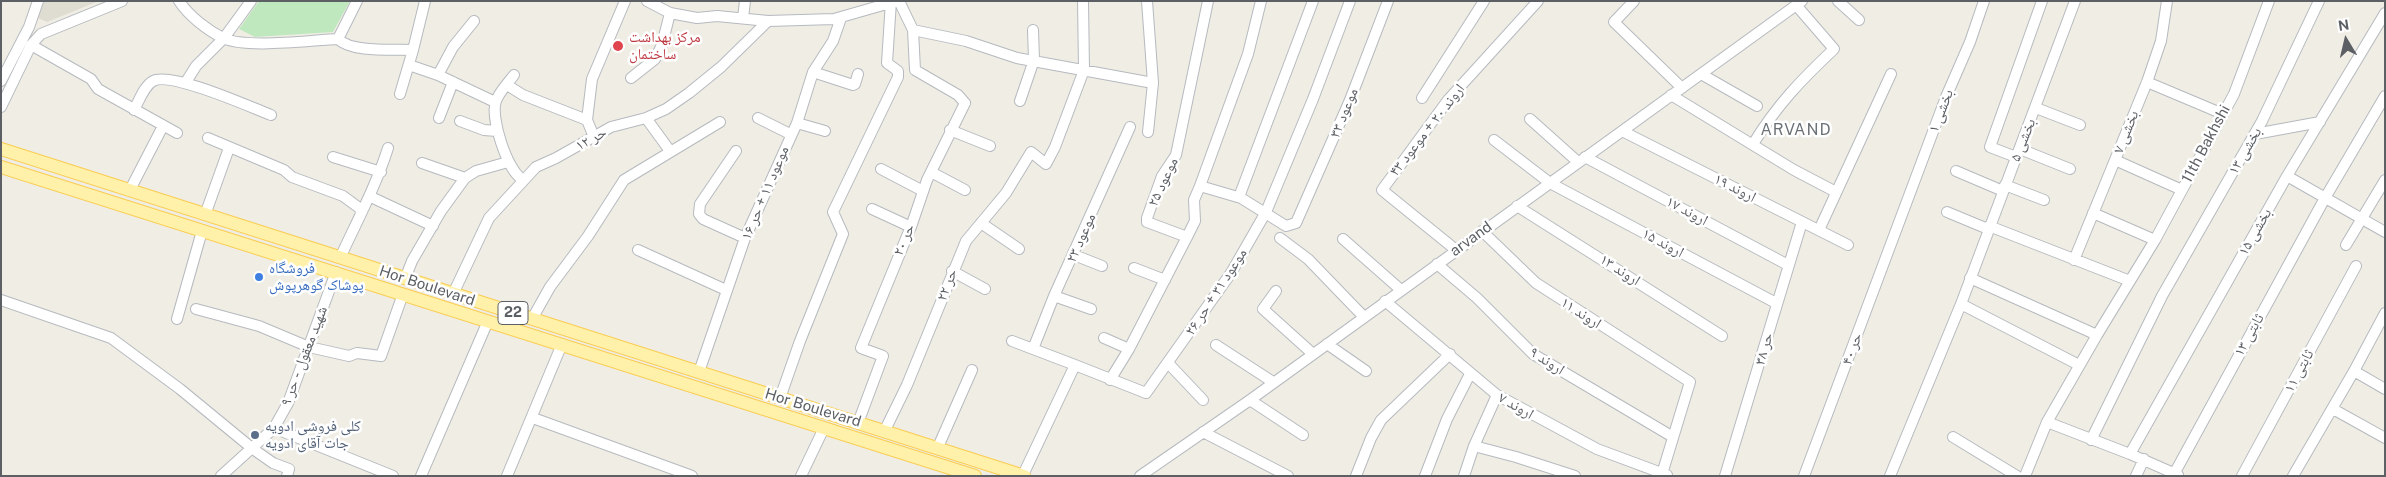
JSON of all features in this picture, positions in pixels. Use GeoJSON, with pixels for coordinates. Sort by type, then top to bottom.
{"type":"FeatureCollection","features":[{"type":"Feature","properties":{"kind":"main road","name":"Hor Boulevard"},"geometry":{"type":"LineString","coordinates":[[1,149],[1024,476]]}},
{"type":"Feature","properties":{"kind":"main road","name":"Hor Boulevard"},"geometry":{"type":"LineString","coordinates":[[1,168],[336,272],[975,476]]}},
{"type":"Feature","properties":{"kind":"main road"},"geometry":{"type":"LineString","coordinates":[[336,272],[340,258]]}},
{"type":"Feature","properties":{"kind":"street"},"geometry":{"type":"LineString","coordinates":[[1,81],[29,27],[38,1]]}},
{"type":"Feature","properties":{"kind":"street"},"geometry":{"type":"LineString","coordinates":[[1,107],[31,45],[41,34],[122,1]]}},
{"type":"Feature","properties":{"kind":"street"},"geometry":{"type":"LineString","coordinates":[[179,1],[188,13],[224,38],[243,43],[338,39],[344,45],[357,48],[413,50]]}},
{"type":"Feature","properties":{"kind":"street"},"geometry":{"type":"LineString","coordinates":[[186,82],[202,59],[224,38],[252,1]]}},
{"type":"Feature","properties":{"kind":"street"},"geometry":{"type":"LineString","coordinates":[[338,39],[357,1]]}},
{"type":"Feature","properties":{"kind":"street"},"geometry":{"type":"LineString","coordinates":[[400,94],[425,1]]}},
{"type":"Feature","properties":{"kind":"street"},"geometry":{"type":"LineString","coordinates":[[594,137],[587,120],[592,78],[625,1]]}},
{"type":"Feature","properties":{"kind":"street"},"geometry":{"type":"LineString","coordinates":[[646,1],[670,13],[697,18],[718,16],[768,21],[841,18],[891,1],[898,1],[913,30],[966,41],[1017,58],[1153,83]]}},
{"type":"Feature","properties":{"kind":"street"},"geometry":{"type":"LineString","coordinates":[[743,18],[746,1]]}},
{"type":"Feature","properties":{"kind":"street"},"geometry":{"type":"LineString","coordinates":[[780,398],[800,340],[844,231],[833,212],[898,78],[898,71],[887,63],[891,1]]}},
{"type":"Feature","properties":{"kind":"street"},"geometry":{"type":"LineString","coordinates":[[1083,1],[1084,70]]}},
{"type":"Feature","properties":{"kind":"street"},"geometry":{"type":"LineString","coordinates":[[1146,1],[1153,83],[1148,132]]}},
{"type":"Feature","properties":{"kind":"street","name":"موعود ۲۵"},"geometry":{"type":"LineString","coordinates":[[1187,237],[1146,222],[1162,176],[1176,155],[1208,1]]}},
{"type":"Feature","properties":{"kind":"street"},"geometry":{"type":"LineString","coordinates":[[1110,380],[1129,349],[1195,222],[1194,200],[1248,54],[1261,1]]}},
{"type":"Feature","properties":{"kind":"street"},"geometry":{"type":"LineString","coordinates":[[1239,197],[1313,1]]}},
{"type":"Feature","properties":{"kind":"street","name":"موعود ۳۱ + حر ۲۶"},"geometry":{"type":"LineString","coordinates":[[1012,341],[1146,393],[1231,273],[1266,212],[1313,99],[1350,1]]}},
{"type":"Feature","properties":{"kind":"street","name":"موعود ۳۳"},"geometry":{"type":"LineString","coordinates":[[1266,212],[1286,226],[1296,223],[1350,100],[1388,1]]}},
{"type":"Feature","properties":{"kind":"street"},"geometry":{"type":"LineString","coordinates":[[1422,98],[1484,1]]}},
{"type":"Feature","properties":{"kind":"street","name":"اروند ۲۰ + موعود ۴۳"},"geometry":{"type":"LineString","coordinates":[[1456,250],[1382,190],[1448,100],[1538,1]]}},
{"type":"Feature","properties":{"kind":"street"},"geometry":{"type":"LineString","coordinates":[[1634,1],[1614,22],[1682,88]]}},
{"type":"Feature","properties":{"kind":"street"},"geometry":{"type":"LineString","coordinates":[[1838,1],[1859,20]]}},
{"type":"Feature","properties":{"kind":"street","name":"بخشی ۱"},"geometry":{"type":"LineString","coordinates":[[1899,222],[1946,96],[1970,42],[1984,1]]}},
{"type":"Feature","properties":{"kind":"street"},"geometry":{"type":"LineString","coordinates":[[2042,1],[1990,148],[2018,153],[2070,169]]}},
{"type":"Feature","properties":{"kind":"street","name":"بخشی ۵"},"geometry":{"type":"LineString","coordinates":[[1890,476],[1961,304],[1988,227],[2036,108],[2075,1]]}},
{"type":"Feature","properties":{"kind":"street","name":"بخشی ۷"},"geometry":{"type":"LineString","coordinates":[[2074,260],[2147,82],[2161,41],[2167,1]]}},
{"type":"Feature","properties":{"kind":"street","name":"11th Bakhshi"},"geometry":{"type":"LineString","coordinates":[[2025,476],[2047,422],[2155,240],[2234,94],[2269,1]]}},
{"type":"Feature","properties":{"kind":"street","name":"بخشی ۱۳"},"geometry":{"type":"LineString","coordinates":[[2091,440],[2162,296],[2255,134],[2320,1]]}},
{"type":"Feature","properties":{"kind":"street"},"geometry":{"type":"LineString","coordinates":[[1753,144],[1770,117],[1795,86],[1834,49],[1799,3]]}},
{"type":"Feature","properties":{"kind":"street","name":"arvand"},"geometry":{"type":"LineString","coordinates":[[1140,476],[1250,400],[1799,3]]}},
{"type":"Feature","properties":{"kind":"street"},"geometry":{"type":"LineString","coordinates":[[631,78],[655,59],[662,45],[670,13]]}},
{"type":"Feature","properties":{"kind":"street","name":"موعود ۱۱ + حر ۱۶"},"geometry":{"type":"LineString","coordinates":[[699,372],[745,238],[796,123],[813,72],[833,42],[841,18]]}},
{"type":"Feature","properties":{"kind":"street","name":"بخشی ۱۵"},"geometry":{"type":"LineString","coordinates":[[2130,454],[2287,176],[2383,18]]}},
{"type":"Feature","properties":{"kind":"street"},"geometry":{"type":"LineString","coordinates":[[438,75],[453,47],[474,21]]}},
{"type":"Feature","properties":{"kind":"street","name":"حر ۱۲"},"geometry":{"type":"LineString","coordinates":[[453,294],[489,218],[522,179],[536,167],[611,127],[646,118],[666,109],[690,93],[768,21]]}},
{"type":"Feature","properties":{"kind":"street"},"geometry":{"type":"LineString","coordinates":[[29,27],[41,34]]}},
{"type":"Feature","properties":{"kind":"street","name":"حر ۲۰"},"geometry":{"type":"LineString","coordinates":[[858,423],[883,356],[861,348],[911,227],[931,172],[950,130],[964,107],[964,101],[958,95],[915,70],[913,30]]}},
{"type":"Feature","properties":{"kind":"street"},"geometry":{"type":"LineString","coordinates":[[1020,101],[1034,60],[1033,30]]}},
{"type":"Feature","properties":{"kind":"street"},"geometry":{"type":"LineString","coordinates":[[31,45],[91,79],[98,88],[134,110],[177,133]]}},
{"type":"Feature","properties":{"kind":"street"},"geometry":{"type":"LineString","coordinates":[[409,66],[438,75],[495,102]]}},
{"type":"Feature","properties":{"kind":"street","name":"حر ۲۲"},"geometry":{"type":"LineString","coordinates":[[885,430],[907,385],[952,271],[966,242],[1006,193],[1031,152],[1046,164],[1055,147],[1084,70]]}},
{"type":"Feature","properties":{"kind":"street"},"geometry":{"type":"LineString","coordinates":[[813,72],[853,85],[858,74]]}},
{"type":"Feature","properties":{"kind":"street"},"geometry":{"type":"LineString","coordinates":[[1701,74],[1757,106]]}},
{"type":"Feature","properties":{"kind":"street"},"geometry":{"type":"LineString","coordinates":[[1819,230],[1891,74]]}},
{"type":"Feature","properties":{"kind":"street"},"geometry":{"type":"LineString","coordinates":[[514,75],[495,102],[497,131],[514,175],[522,179]]}},
{"type":"Feature","properties":{"kind":"street"},"geometry":{"type":"LineString","coordinates":[[134,110],[149,84],[154,80],[186,82],[271,115]]}},
{"type":"Feature","properties":{"kind":"street"},"geometry":{"type":"LineString","coordinates":[[439,118],[454,82]]}},
{"type":"Feature","properties":{"kind":"street"},"geometry":{"type":"LineString","coordinates":[[2147,82],[2223,114]]}},
{"type":"Feature","properties":{"kind":"street"},"geometry":{"type":"LineString","coordinates":[[507,85],[523,95],[587,120]]}},
{"type":"Feature","properties":{"kind":"street"},"geometry":{"type":"LineString","coordinates":[[1671,95],[1836,192]]}},
{"type":"Feature","properties":{"kind":"street","name":"ثابتی ۱۳"},"geometry":{"type":"LineString","coordinates":[[2176,475],[2324,198],[2385,96]]}},
{"type":"Feature","properties":{"kind":"street"},"geometry":{"type":"LineString","coordinates":[[2036,108],[2080,125]]}},
{"type":"Feature","properties":{"kind":"street"},"geometry":{"type":"LineString","coordinates":[[646,118],[670,151]]}},
{"type":"Feature","properties":{"kind":"street"},"geometry":{"type":"LineString","coordinates":[[758,118],[790,134]]}},
{"type":"Feature","properties":{"kind":"street","name":"اروند ۱۷"},"geometry":{"type":"LineString","coordinates":[[1530,119],[1582,159],[1788,265]]}},
{"type":"Feature","properties":{"kind":"street"},"geometry":{"type":"LineString","coordinates":[[460,121],[484,130],[497,131]]}},
{"type":"Feature","properties":{"kind":"street"},"geometry":{"type":"LineString","coordinates":[[532,319],[550,287],[588,236],[624,180],[720,122]]}},
{"type":"Feature","properties":{"kind":"street"},"geometry":{"type":"LineString","coordinates":[[2255,134],[2320,122]]}},
{"type":"Feature","properties":{"kind":"street"},"geometry":{"type":"LineString","coordinates":[[796,123],[825,131]]}},
{"type":"Feature","properties":{"kind":"street"},"geometry":{"type":"LineString","coordinates":[[133,184],[162,126]]}},
{"type":"Feature","properties":{"kind":"street","name":"موعود ۲۳"},"geometry":{"type":"LineString","coordinates":[[1033,349],[1054,296],[1130,127]]}},
{"type":"Feature","properties":{"kind":"street"},"geometry":{"type":"LineString","coordinates":[[950,130],[990,146]]}},
{"type":"Feature","properties":{"kind":"street","name":"اروند ۱۹"},"geometry":{"type":"LineString","coordinates":[[1622,131],[1848,245]]}},
{"type":"Feature","properties":{"kind":"street"},"geometry":{"type":"LineString","coordinates":[[208,138],[284,170],[292,177],[343,196],[362,210]]}},
{"type":"Feature","properties":{"kind":"street","name":"اروند ۱۵"},"geometry":{"type":"LineString","coordinates":[[1494,140],[1550,183],[1776,303]]}},
{"type":"Feature","properties":{"kind":"street"},"geometry":{"type":"LineString","coordinates":[[205,215],[229,148]]}},
{"type":"Feature","properties":{"kind":"street"},"geometry":{"type":"LineString","coordinates":[[340,258],[381,172],[388,148]]}},
{"type":"Feature","properties":{"kind":"street"},"geometry":{"type":"LineString","coordinates":[[736,151],[700,204],[698,214],[703,219],[745,238]]}},
{"type":"Feature","properties":{"kind":"street"},"geometry":{"type":"LineString","coordinates":[[333,156],[381,172]]}},
{"type":"Feature","properties":{"kind":"street"},"geometry":{"type":"LineString","coordinates":[[2115,160],[2182,190]]}},
{"type":"Feature","properties":{"kind":"street"},"geometry":{"type":"LineString","coordinates":[[404,279],[412,261],[433,226],[465,178],[476,171],[508,162]]}},
{"type":"Feature","properties":{"kind":"street"},"geometry":{"type":"LineString","coordinates":[[422,163],[465,178]]}},
{"type":"Feature","properties":{"kind":"street"},"geometry":{"type":"LineString","coordinates":[[881,169],[923,191]]}},
{"type":"Feature","properties":{"kind":"street"},"geometry":{"type":"LineString","coordinates":[[1956,170],[2004,188],[2044,200]]}},
{"type":"Feature","properties":{"kind":"street"},"geometry":{"type":"LineString","coordinates":[[931,172],[965,190]]}},
{"type":"Feature","properties":{"kind":"street"},"geometry":{"type":"LineString","coordinates":[[2287,176],[2385,232]]}},
{"type":"Feature","properties":{"kind":"street"},"geometry":{"type":"LineString","coordinates":[[2346,245],[2385,180]]}},
{"type":"Feature","properties":{"kind":"street"},"geometry":{"type":"LineString","coordinates":[[1200,186],[1239,197],[1266,212]]}},
{"type":"Feature","properties":{"kind":"street"},"geometry":{"type":"LineString","coordinates":[[370,197],[433,226]]}},
{"type":"Feature","properties":{"kind":"street","name":"اروند ۱۳"},"geometry":{"type":"LineString","coordinates":[[1517,206],[1722,336]]}},
{"type":"Feature","properties":{"kind":"street"},"geometry":{"type":"LineString","coordinates":[[872,209],[911,227]]}},
{"type":"Feature","properties":{"kind":"street"},"geometry":{"type":"LineString","coordinates":[[1947,212],[2130,281]]}},
{"type":"Feature","properties":{"kind":"street"},"geometry":{"type":"LineString","coordinates":[[2093,213],[2155,240]]}},
{"type":"Feature","properties":{"kind":"street","name":"حر ۳۸"},"geometry":{"type":"LineString","coordinates":[[1725,476],[1802,222]]}},
{"type":"Feature","properties":{"kind":"street","name":"حر ۴۰"},"geometry":{"type":"LineString","coordinates":[[1804,476],[1899,222]]}},
{"type":"Feature","properties":{"kind":"street"},"geometry":{"type":"LineString","coordinates":[[982,223],[1020,250]]}},
{"type":"Feature","properties":{"kind":"street"},"geometry":{"type":"LineString","coordinates":[[177,319],[202,231]]}},
{"type":"Feature","properties":{"kind":"street","name":"اروند ۱۱"},"geometry":{"type":"LineString","coordinates":[[1482,231],[1536,283],[1690,382],[1673,437]]}},
{"type":"Feature","properties":{"kind":"street"},"geometry":{"type":"LineString","coordinates":[[1280,238],[1308,259],[1364,317]]}},
{"type":"Feature","properties":{"kind":"street"},"geometry":{"type":"LineString","coordinates":[[1343,239],[1400,290]]}},
{"type":"Feature","properties":{"kind":"street"},"geometry":{"type":"LineString","coordinates":[[638,250],[726,290]]}},
{"type":"Feature","properties":{"kind":"street"},"geometry":{"type":"LineString","coordinates":[[1074,255],[1102,266]]}},
{"type":"Feature","properties":{"kind":"street","name":"اروند ۹"},"geometry":{"type":"LineString","coordinates":[[1437,264],[1477,298],[1533,354],[1673,437]]}},
{"type":"Feature","properties":{"kind":"street","name":"ثابتی ۱۱"},"geometry":{"type":"LineString","coordinates":[[2242,476],[2356,266]]}},
{"type":"Feature","properties":{"kind":"street"},"geometry":{"type":"LineString","coordinates":[[1134,268],[1165,280]]}},
{"type":"Feature","properties":{"kind":"street"},"geometry":{"type":"LineString","coordinates":[[952,271],[985,289]]}},
{"type":"Feature","properties":{"kind":"street","name":"شهید معقول - حر ۹"},"geometry":{"type":"LineString","coordinates":[[221,476],[274,428],[288,403],[336,272]]}},
{"type":"Feature","properties":{"kind":"street"},"geometry":{"type":"LineString","coordinates":[[1970,278],[2097,335]]}},
{"type":"Feature","properties":{"kind":"street"},"geometry":{"type":"LineString","coordinates":[[1276,292],[1263,309],[1313,354]]}},
{"type":"Feature","properties":{"kind":"street"},"geometry":{"type":"LineString","coordinates":[[196,310],[259,326],[309,347],[349,356],[357,353],[381,356],[402,294]]}},
{"type":"Feature","properties":{"kind":"street"},"geometry":{"type":"LineString","coordinates":[[1054,296],[1091,309]]}},
{"type":"Feature","properties":{"kind":"street"},"geometry":{"type":"LineString","coordinates":[[1,300],[111,338],[180,389],[272,464],[289,469],[287,476]]}},
{"type":"Feature","properties":{"kind":"street","name":"اروند ۷"},"geometry":{"type":"LineString","coordinates":[[1386,302],[1497,395],[1597,449],[1665,475]]}},
{"type":"Feature","properties":{"kind":"street"},"geometry":{"type":"LineString","coordinates":[[1961,304],[2080,365]]}},
{"type":"Feature","properties":{"kind":"street"},"geometry":{"type":"LineString","coordinates":[[2293,476],[2333,409],[2385,313]]}},
{"type":"Feature","properties":{"kind":"street"},"geometry":{"type":"LineString","coordinates":[[421,476],[488,321]]}},
{"type":"Feature","properties":{"kind":"street"},"geometry":{"type":"LineString","coordinates":[[1104,338],[1129,349]]}},
{"type":"Feature","properties":{"kind":"street"},"geometry":{"type":"LineString","coordinates":[[509,475],[562,344]]}},
{"type":"Feature","properties":{"kind":"street"},"geometry":{"type":"LineString","coordinates":[[1328,344],[1366,371]]}},
{"type":"Feature","properties":{"kind":"street"},"geometry":{"type":"LineString","coordinates":[[1216,345],[1273,382]]}},
{"type":"Feature","properties":{"kind":"street"},"geometry":{"type":"LineString","coordinates":[[1356,476],[1371,438],[1381,420],[1450,354]]}},
{"type":"Feature","properties":{"kind":"street"},"geometry":{"type":"LineString","coordinates":[[1168,363],[1203,400]]}},
{"type":"Feature","properties":{"kind":"street"},"geometry":{"type":"LineString","coordinates":[[1024,476],[1075,365]]}},
{"type":"Feature","properties":{"kind":"street"},"geometry":{"type":"LineString","coordinates":[[938,447],[972,370]]}},
{"type":"Feature","properties":{"kind":"street"},"geometry":{"type":"LineString","coordinates":[[2354,371],[2385,389]]}},
{"type":"Feature","properties":{"kind":"street"},"geometry":{"type":"LineString","coordinates":[[1425,476],[1447,420],[1470,374]]}},
{"type":"Feature","properties":{"kind":"street"},"geometry":{"type":"LineString","coordinates":[[1464,476],[1474,446],[1497,395]]}},
{"type":"Feature","properties":{"kind":"street"},"geometry":{"type":"LineString","coordinates":[[1250,400],[1303,435]]}},
{"type":"Feature","properties":{"kind":"street"},"geometry":{"type":"LineString","coordinates":[[2333,409],[2385,438]]}},
{"type":"Feature","properties":{"kind":"street"},"geometry":{"type":"LineString","coordinates":[[533,418],[692,476]]}},
{"type":"Feature","properties":{"kind":"street"},"geometry":{"type":"LineString","coordinates":[[2047,422],[2144,459],[2176,475]]}},
{"type":"Feature","properties":{"kind":"street"},"geometry":{"type":"LineString","coordinates":[[274,428],[393,476]]}},
{"type":"Feature","properties":{"kind":"street"},"geometry":{"type":"LineString","coordinates":[[801,476],[824,428]]}},
{"type":"Feature","properties":{"kind":"street"},"geometry":{"type":"LineString","coordinates":[[1202,432],[1288,476]]}},
{"type":"Feature","properties":{"kind":"street"},"geometry":{"type":"LineString","coordinates":[[1665,475],[1673,437]]}},
{"type":"Feature","properties":{"kind":"street"},"geometry":{"type":"LineString","coordinates":[[1953,437],[2017,476]]}},
{"type":"Feature","properties":{"kind":"street"},"geometry":{"type":"LineString","coordinates":[[1474,446],[1516,456],[1574,476]]}},
{"type":"Feature","properties":{"kind":"street"},"geometry":{"type":"LineString","coordinates":[[2136,476],[2144,459]]}},
{"type":"Feature","properties":{"kind":"shaded area"},"geometry":{"type":"Polygon","coordinates":[[[44,1],[99,1],[47,22],[38,18],[44,1]]]}},
{"type":"Feature","properties":{"kind":"green space"},"geometry":{"type":"Polygon","coordinates":[[[259,1],[350,1],[333,32],[255,37],[239,29],[259,1]]]}},
{"type":"Feature","properties":{"kind":"place","name":"مرکز بهداشت ساختمان"},"geometry":{"type":"Point","coordinates":[618,46]}},
{"type":"Feature","properties":{"kind":"place","name":"فروشگاه پوشاک گوهرپوش"},"geometry":{"type":"Point","coordinates":[259,277]}},
{"type":"Feature","properties":{"kind":"place","name":"کلی فروشی ادویه جات آقای ادویه"},"geometry":{"type":"Point","coordinates":[255,435]}},
{"type":"Feature","properties":{"kind":"district","name":"ARVAND"},"geometry":{"type":"Point","coordinates":[1796,130]}}]}
